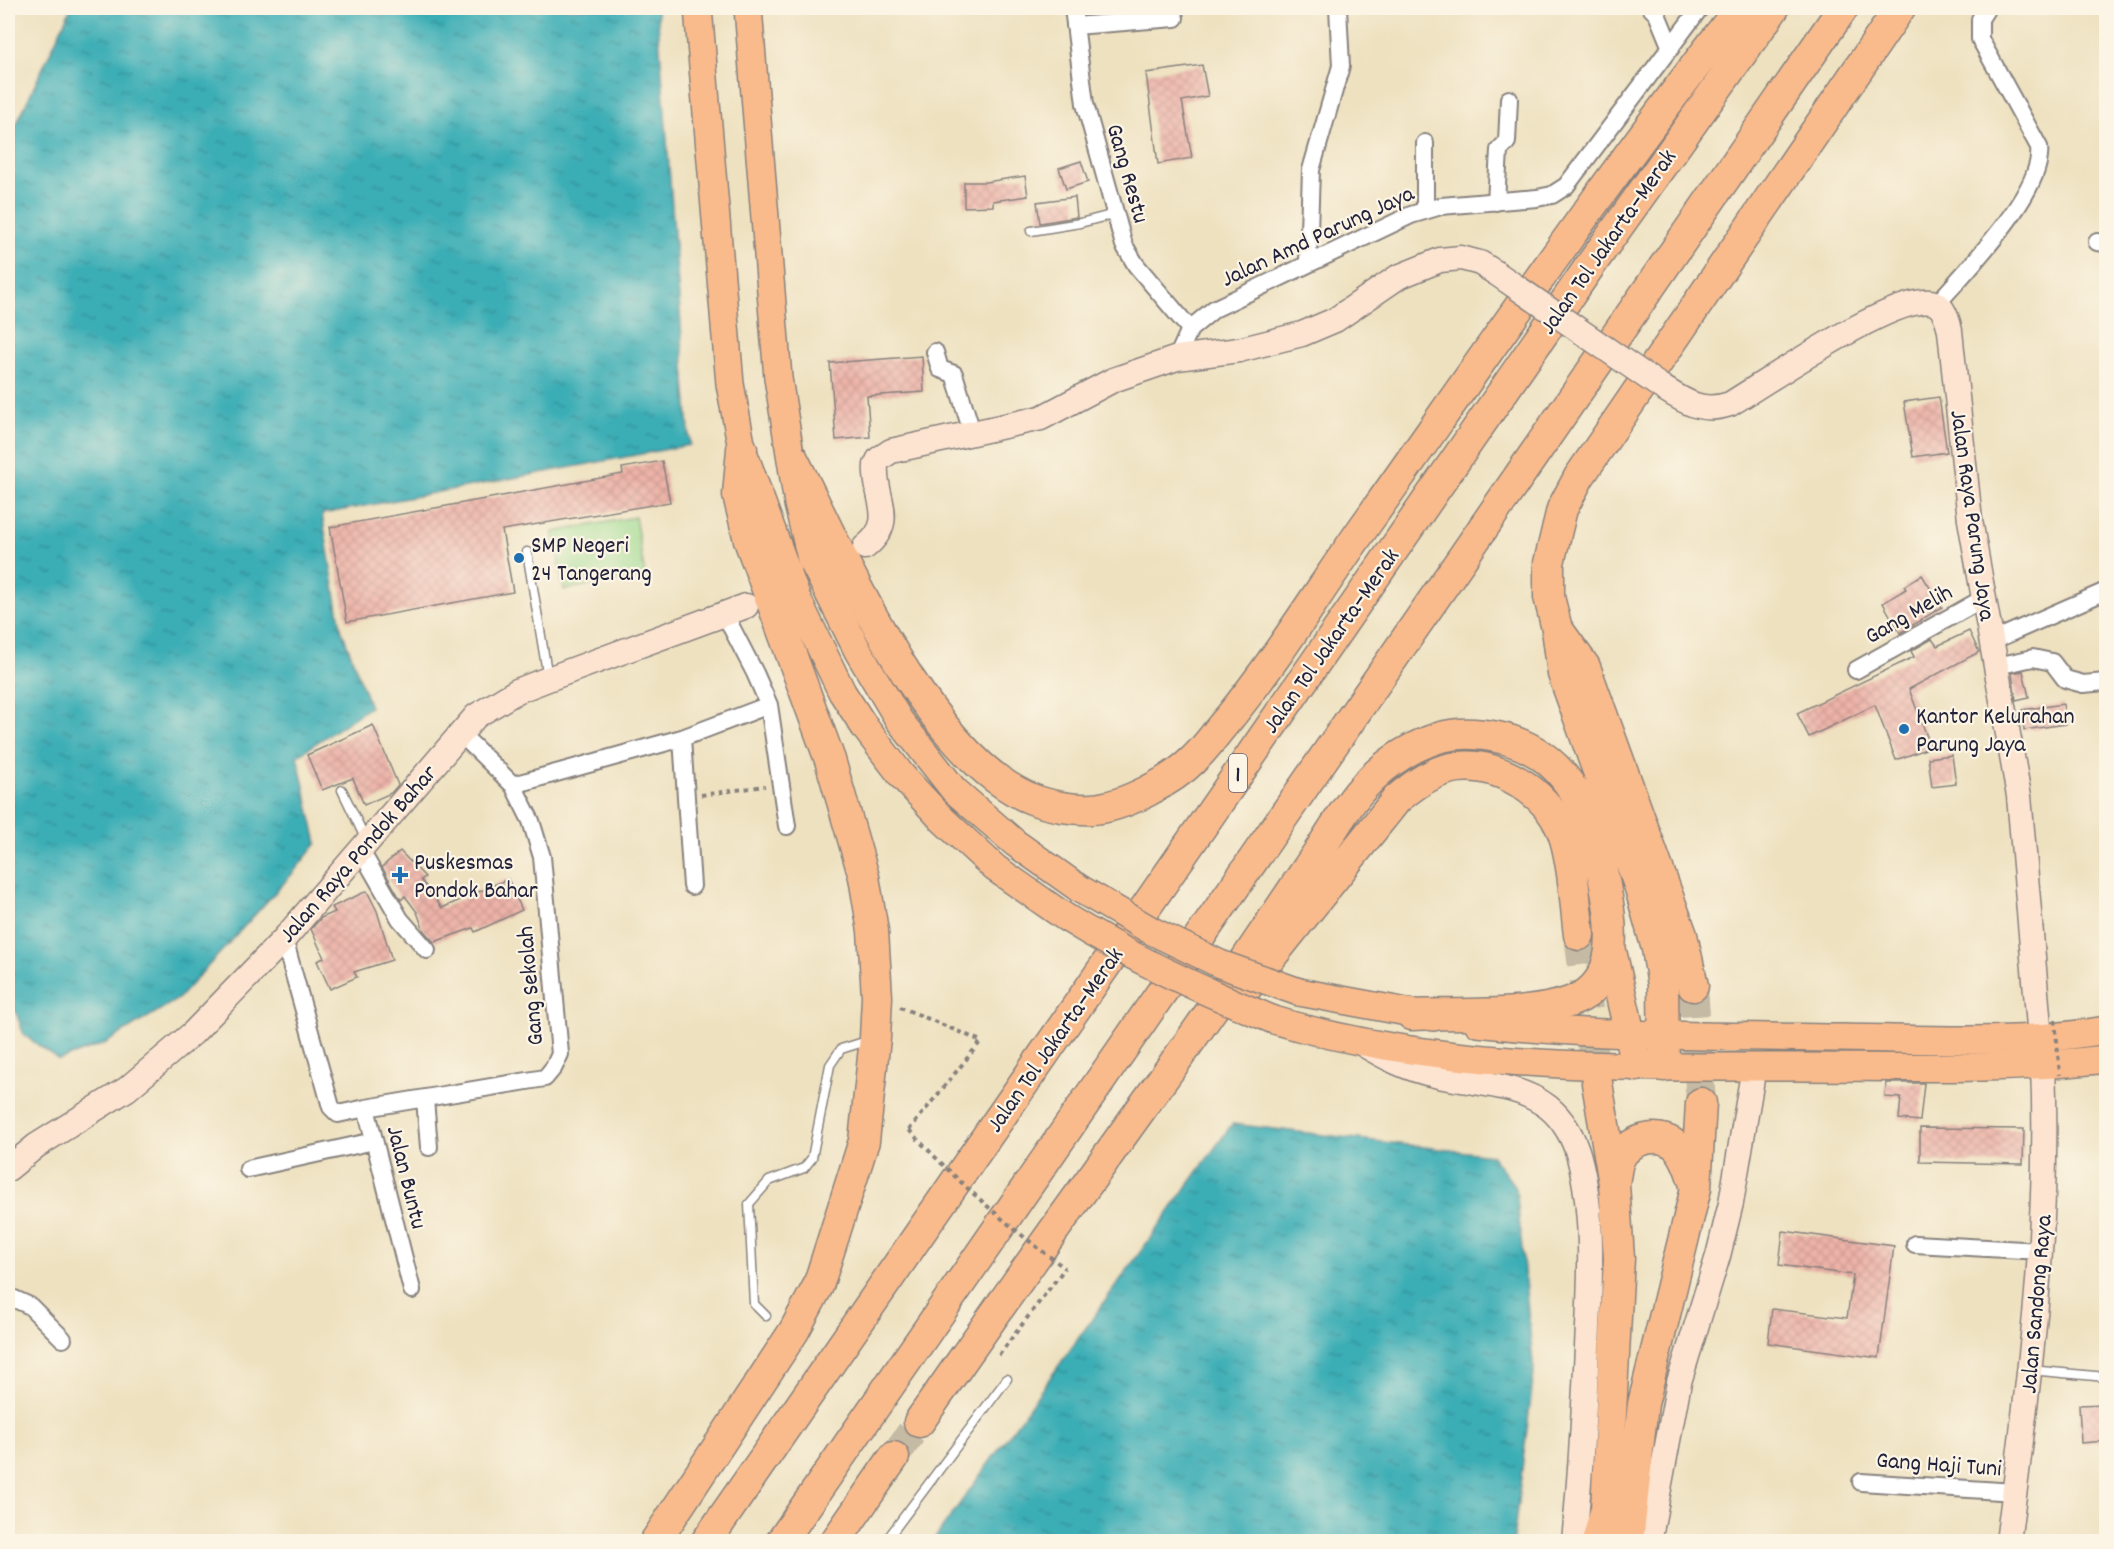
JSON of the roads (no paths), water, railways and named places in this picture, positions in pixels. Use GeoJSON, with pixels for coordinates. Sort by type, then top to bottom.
{"type":"FeatureCollection","features":[{"type":"Feature","properties":{"kind":"highway"},"geometry":{"type":"LineString","coordinates":[[793,459],[879,626],[906,673],[942,725],[996,778],[1029,798],[1061,806],[1092,809],[1134,798],[1193,760],[1265,674],[1367,522],[1642,133],[1740,8]]}},
{"type":"Feature","properties":{"kind":"highway","name":"Jalan Tol Jakarta–Merak"},"geometry":{"type":"LineString","coordinates":[[706,1542],[1592,263],[1774,8]]}},
{"type":"Feature","properties":{"kind":"highway"},"geometry":{"type":"LineString","coordinates":[[781,1542],[1843,8]]}},
{"type":"Feature","properties":{"kind":"highway"},"geometry":{"type":"LineString","coordinates":[[1651,1066],[1665,1035],[1663,985],[1657,949],[1640,888],[1563,674],[1557,629],[1549,597],[1549,563],[1562,509],[1579,477],[1900,8]]}},
{"type":"Feature","properties":{"kind":"highway"},"geometry":{"type":"LineString","coordinates":[[1367,522],[1592,263]]}},
{"type":"Feature","properties":{"kind":"highway"},"geometry":{"type":"LineString","coordinates":[[655,1542],[794,1331],[818,1286],[864,1141],[874,1038],[877,997],[873,931],[864,877],[830,760],[749,540],[738,495],[742,449]]}},
{"type":"Feature","properties":{"kind":"highway"},"geometry":{"type":"LineString","coordinates":[[1557,629],[1585,667],[1682,935],[1693,986]]}},
{"type":"Feature","properties":{"kind":"highway"},"geometry":{"type":"LineString","coordinates":[[919,1422],[1226,990],[1359,793],[1402,753],[1452,734],[1479,734],[1515,742],[1531,749],[1551,763],[1581,801],[1592,827],[1605,889],[1611,951],[1630,1036],[1651,1066]]}},
{"type":"Feature","properties":{"kind":"highway"},"geometry":{"type":"LineString","coordinates":[[1097,1169],[1276,952],[1397,799],[1414,784],[1436,773],[1457,767],[1478,767],[1502,773],[1538,796],[1551,813],[1564,837],[1579,935]]}},
{"type":"Feature","properties":{"kind":"highway"},"geometry":{"type":"LineString","coordinates":[[1412,1015],[1524,1010],[1568,1002],[1591,990],[1600,981],[1611,951]]}},
{"type":"Feature","properties":{"kind":"highway"},"geometry":{"type":"LineString","coordinates":[[1597,1083],[1614,1184],[1619,1258],[1606,1509],[1597,1542]]}},
{"type":"Feature","properties":{"kind":"highway"},"geometry":{"type":"LineString","coordinates":[[1628,1542],[1643,1404],[1696,1188],[1701,1103]]}},
{"type":"Feature","properties":{"kind":"highway"},"geometry":{"type":"LineString","coordinates":[[1614,1184],[1620,1158],[1631,1144],[1653,1137],[1675,1144],[1684,1158],[1696,1188]]}},
{"type":"Feature","properties":{"kind":"highway"},"geometry":{"type":"LineString","coordinates":[[835,1542],[894,1457]]}},
{"type":"Feature","properties":{"kind":"main road"},"geometry":{"type":"LineString","coordinates":[[698,8],[723,318],[730,384],[742,449],[797,599],[837,682],[866,729],[902,776],[943,820],[996,868],[1065,917],[1126,954],[1177,979],[1274,1020],[1359,1042],[1444,1055],[1651,1066],[2051,1070],[2106,1059]]}},
{"type":"Feature","properties":{"kind":"main road"},"geometry":{"type":"LineString","coordinates":[[748,8],[778,378],[793,459],[798,504],[811,558],[858,651],[899,720],[954,790],[1015,843],[1080,889],[1152,931],[1220,964],[1299,992],[1412,1015],[1559,1032],[1630,1036],[2106,1030]]}},
{"type":"Feature","properties":{"kind":"street","name":"Gang Restu"},"geometry":{"type":"LineString","coordinates":[[1073,8],[1085,104],[1129,256],[1190,329]]}},
{"type":"Feature","properties":{"kind":"street"},"geometry":{"type":"LineString","coordinates":[[1308,262],[1312,159],[1341,66],[1338,8]]}},
{"type":"Feature","properties":{"kind":"street"},"geometry":{"type":"LineString","coordinates":[[1651,8],[1657,14],[1671,48]]}},
{"type":"Feature","properties":{"kind":"street","name":"Jalan Amd Parung Jaya"},"geometry":{"type":"LineString","coordinates":[[1176,358],[1190,329],[1214,309],[1308,262],[1425,210],[1441,206],[1545,196],[1566,186],[1700,8]]}},
{"type":"Feature","properties":{"kind":"street"},"geometry":{"type":"LineString","coordinates":[[865,547],[873,540],[882,524],[884,514],[875,473],[879,459],[891,451],[973,435],[1041,418],[1133,371],[1176,358],[1239,350],[1302,334],[1335,320],[1398,277],[1440,260],[1461,258],[1480,263],[1689,405],[1698,408],[1719,408],[1730,405],[1864,324],[1918,303],[1937,304],[2003,225],[2039,167],[2039,147],[1980,39],[1980,19],[1987,8]]}},
{"type":"Feature","properties":{"kind":"street"},"geometry":{"type":"LineString","coordinates":[[1075,26],[1175,18]]}},
{"type":"Feature","properties":{"kind":"street"},"geometry":{"type":"LineString","coordinates":[[1496,202],[1500,150],[1507,142],[1509,99]]}},
{"type":"Feature","properties":{"kind":"street"},"geometry":{"type":"LineString","coordinates":[[1425,142],[1425,210]]}},
{"type":"Feature","properties":{"kind":"street","name":"Jalan Raya Parung Jaya"},"geometry":{"type":"LineString","coordinates":[[1937,304],[1944,312],[1950,331],[1970,520],[2019,796],[2048,1029]]}},
{"type":"Feature","properties":{"kind":"street"},"geometry":{"type":"LineString","coordinates":[[935,352],[940,369],[954,374],[973,435]]}},
{"type":"Feature","properties":{"kind":"street"},"geometry":{"type":"LineString","coordinates":[[1992,641],[2106,591]]}},
{"type":"Feature","properties":{"kind":"street","name":"Gang Melih"},"geometry":{"type":"LineString","coordinates":[[1856,670],[1984,598]]}},
{"type":"Feature","properties":{"kind":"street"},"geometry":{"type":"LineString","coordinates":[[736,610],[769,705],[787,826]]}},
{"type":"Feature","properties":{"kind":"street","name":"Jalan Raya Pondok Bahar"},"geometry":{"type":"LineString","coordinates":[[8,1169],[36,1146],[135,1082],[193,1033],[284,939],[477,716],[495,704],[548,679],[736,610]]}},
{"type":"Feature","properties":{"kind":"street"},"geometry":{"type":"LineString","coordinates":[[1996,666],[2033,658],[2052,662],[2065,679],[2083,684],[2106,682]]}},
{"type":"Feature","properties":{"kind":"street"},"geometry":{"type":"LineString","coordinates":[[513,785],[682,738],[769,705]]}},
{"type":"Feature","properties":{"kind":"street","name":"Gang Sekolah"},"geometry":{"type":"LineString","coordinates":[[366,1108],[545,1078],[554,1067],[560,1054],[542,857],[531,820],[513,785],[460,733]]}},
{"type":"Feature","properties":{"kind":"street"},"geometry":{"type":"LineString","coordinates":[[682,738],[692,886]]}},
{"type":"Feature","properties":{"kind":"street"},"geometry":{"type":"LineString","coordinates":[[365,847],[400,919],[427,950]]}},
{"type":"Feature","properties":{"kind":"street","name":"Jalan Buntu"},"geometry":{"type":"LineString","coordinates":[[284,939],[332,1107],[338,1114],[366,1108],[412,1290]]}},
{"type":"Feature","properties":{"kind":"street"},"geometry":{"type":"LineString","coordinates":[[1359,1042],[1397,1065],[1510,1089],[1532,1097],[1549,1108],[1571,1136],[1583,1177],[1590,1286],[1581,1467],[1574,1542]]}},
{"type":"Feature","properties":{"kind":"street"},"geometry":{"type":"LineString","coordinates":[[1649,1542],[1679,1382],[1718,1256],[1731,1203],[1754,1067]]}},
{"type":"Feature","properties":{"kind":"street","name":"Jalan Sandong Raya"},"geometry":{"type":"LineString","coordinates":[[2008,1542],[2030,1370],[2042,1251],[2051,1070]]}},
{"type":"Feature","properties":{"kind":"street"},"geometry":{"type":"LineString","coordinates":[[425,1099],[429,1147]]}},
{"type":"Feature","properties":{"kind":"street"},"geometry":{"type":"LineString","coordinates":[[248,1170],[374,1141]]}},
{"type":"Feature","properties":{"kind":"street"},"geometry":{"type":"LineString","coordinates":[[1915,1244],[2042,1251]]}},
{"type":"Feature","properties":{"kind":"street"},"geometry":{"type":"LineString","coordinates":[[8,1296],[30,1306],[63,1339]]}},
{"type":"Feature","properties":{"kind":"street","name":"Gang Haji Tuni"},"geometry":{"type":"LineString","coordinates":[[1861,1482],[2015,1492]]}},
{"type":"Feature","properties":{"kind":"lane"},"geometry":{"type":"LineString","coordinates":[[1031,231],[1080,224],[1115,214]]}},
{"type":"Feature","properties":{"kind":"lane"},"geometry":{"type":"LineString","coordinates":[[527,552],[548,679]]}},
{"type":"Feature","properties":{"kind":"lane"},"geometry":{"type":"LineString","coordinates":[[342,790],[365,847]]}},
{"type":"Feature","properties":{"kind":"lane"},"geometry":{"type":"LineString","coordinates":[[766,1316],[754,1304],[749,1204],[769,1181],[804,1168],[812,1158],[830,1065],[841,1050],[874,1038]]}},
{"type":"Feature","properties":{"kind":"lane"},"geometry":{"type":"LineString","coordinates":[[2030,1370],[2106,1377]]}},
{"type":"Feature","properties":{"kind":"lane"},"geometry":{"type":"LineString","coordinates":[[885,1542],[1007,1379]]}},
{"type":"Feature","properties":{"kind":"water"},"geometry":{"type":"Polygon","coordinates":[[[71,8],[657,8],[690,445],[322,514],[341,628],[370,707],[297,756],[317,843],[292,874],[178,999],[104,1044],[59,1060],[24,1035],[8,990],[8,142],[71,8]]]}},
{"type":"Feature","properties":{"kind":"water"},"geometry":{"type":"Polygon","coordinates":[[[1232,1124],[1491,1155],[1516,1188],[1534,1373],[1513,1541],[933,1541],[1232,1124]]]}},
{"type":"Feature","properties":{"kind":"tunnel"},"geometry":{"type":"LineString","coordinates":[[1579,935],[1597,1083]]}},
{"type":"Feature","properties":{"kind":"tunnel"},"geometry":{"type":"LineString","coordinates":[[1693,986],[1701,1103]]}},
{"type":"Feature","properties":{"kind":"tunnel"},"geometry":{"type":"LineString","coordinates":[[894,1457],[919,1422]]}},
{"type":"Feature","properties":{"kind":"place","name":"SMP Negeri 24 Tangerang"},"geometry":{"type":"Point","coordinates":[519,558]}},
{"type":"Feature","properties":{"kind":"place","name":"Kantor Kelurahan Parung Jaya"},"geometry":{"type":"Point","coordinates":[1904,729]}},
{"type":"Feature","properties":{"kind":"place","name":"Puskesmas Pondok Bahar"},"geometry":{"type":"Point","coordinates":[400,875]}}]}
